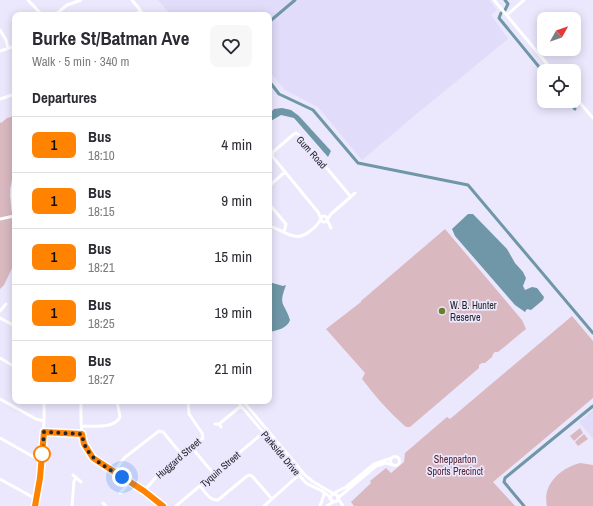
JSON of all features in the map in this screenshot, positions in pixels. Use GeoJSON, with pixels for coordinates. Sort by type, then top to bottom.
{"type":"FeatureCollection","features":[{"type":"Feature","properties":{"kind":"street"},"geometry":{"type":"LineString","coordinates":[[28,0],[39,12]]}},
{"type":"Feature","properties":{"kind":"street"},"geometry":{"type":"LineString","coordinates":[[59,12],[72,1],[81,0]]}},
{"type":"Feature","properties":{"kind":"street"},"geometry":{"type":"LineString","coordinates":[[132,0],[140,11]]}},
{"type":"Feature","properties":{"kind":"street"},"geometry":{"type":"LineString","coordinates":[[494,0],[547,64]]}},
{"type":"Feature","properties":{"kind":"street"},"geometry":{"type":"LineString","coordinates":[[507,15],[524,0]]}},
{"type":"Feature","properties":{"kind":"street"},"geometry":{"type":"LineString","coordinates":[[0,30],[6,40],[8,48]]}},
{"type":"Feature","properties":{"kind":"street"},"geometry":{"type":"LineString","coordinates":[[0,50],[12,47]]}},
{"type":"Feature","properties":{"kind":"street"},"geometry":{"type":"LineString","coordinates":[[0,99],[12,95]]}},
{"type":"Feature","properties":{"kind":"street"},"geometry":{"type":"LineString","coordinates":[[581,104],[593,118]]}},
{"type":"Feature","properties":{"kind":"street","name":"Gum Road"},"geometry":{"type":"LineString","coordinates":[[324,219],[273,158],[272,154],[275,150],[294,134],[298,133],[351,197]]}},
{"type":"Feature","properties":{"kind":"street"},"geometry":{"type":"LineString","coordinates":[[272,183],[285,172]]}},
{"type":"Feature","properties":{"kind":"street"},"geometry":{"type":"LineString","coordinates":[[272,227],[296,237],[304,236],[355,194]]}},
{"type":"Feature","properties":{"kind":"street"},"geometry":{"type":"LineString","coordinates":[[272,208],[286,224],[284,232]]}},
{"type":"Feature","properties":{"kind":"street"},"geometry":{"type":"LineString","coordinates":[[0,219],[12,217]]}},
{"type":"Feature","properties":{"kind":"street"},"geometry":{"type":"LineString","coordinates":[[294,243],[296,237]]}},
{"type":"Feature","properties":{"kind":"street"},"geometry":{"type":"LineString","coordinates":[[0,311],[6,304]]}},
{"type":"Feature","properties":{"kind":"street"},"geometry":{"type":"LineString","coordinates":[[0,318],[12,324]]}},
{"type":"Feature","properties":{"kind":"street"},"geometry":{"type":"LineString","coordinates":[[0,358],[12,365]]}},
{"type":"Feature","properties":{"kind":"street"},"geometry":{"type":"LineString","coordinates":[[0,399],[36,419],[44,421]]}},
{"type":"Feature","properties":{"kind":"street"},"geometry":{"type":"LineString","coordinates":[[36,506],[42,461],[44,404]]}},
{"type":"Feature","properties":{"kind":"street"},"geometry":{"type":"LineString","coordinates":[[81,404],[84,444],[90,454],[99,463],[144,491],[163,506]]}},
{"type":"Feature","properties":{"kind":"street"},"geometry":{"type":"LineString","coordinates":[[82,426],[108,425],[115,423],[120,417],[118,404]]}},
{"type":"Feature","properties":{"kind":"street","name":"Huggard Street"},"geometry":{"type":"LineString","coordinates":[[144,491],[156,477],[201,440],[203,435],[191,418],[189,404]]}},
{"type":"Feature","properties":{"kind":"street","name":"Parkside Drive"},"geometry":{"type":"LineString","coordinates":[[245,404],[303,473],[312,481],[334,494]]}},
{"type":"Feature","properties":{"kind":"street"},"geometry":{"type":"LineString","coordinates":[[218,425],[241,406]]}},
{"type":"Feature","properties":{"kind":"street","name":"Parkside Drive"},"geometry":{"type":"LineString","coordinates":[[241,406],[300,476],[310,486],[324,492],[330,498]]}},
{"type":"Feature","properties":{"kind":"street"},"geometry":{"type":"LineString","coordinates":[[252,420],[256,417]]}},
{"type":"Feature","properties":{"kind":"street","name":"Tyquin Street"},"geometry":{"type":"LineString","coordinates":[[176,506],[267,429]]}},
{"type":"Feature","properties":{"kind":"street"},"geometry":{"type":"LineString","coordinates":[[114,472],[124,458],[159,431],[163,432],[182,456]]}},
{"type":"Feature","properties":{"kind":"street"},"geometry":{"type":"LineString","coordinates":[[44,432],[82,432]]}},
{"type":"Feature","properties":{"kind":"street"},"geometry":{"type":"LineString","coordinates":[[0,438],[42,461]]}},
{"type":"Feature","properties":{"kind":"street"},"geometry":{"type":"LineString","coordinates":[[192,448],[214,474]]}},
{"type":"Feature","properties":{"kind":"street"},"geometry":{"type":"LineString","coordinates":[[321,506],[330,498],[331,495],[346,486],[374,464],[397,457],[399,460],[397,465],[386,463],[375,467],[338,498],[337,501],[327,506]]}},
{"type":"Feature","properties":{"kind":"street"},"geometry":{"type":"LineString","coordinates":[[392,458],[390,462],[393,465]]}},
{"type":"Feature","properties":{"kind":"street"},"geometry":{"type":"LineString","coordinates":[[264,506],[303,473]]}},
{"type":"Feature","properties":{"kind":"street"},"geometry":{"type":"LineString","coordinates":[[200,486],[209,497],[216,501],[250,475],[253,476],[272,499]]}},
{"type":"Feature","properties":{"kind":"street"},"geometry":{"type":"LineString","coordinates":[[72,506],[75,476],[80,482]]}},
{"type":"Feature","properties":{"kind":"street"},"geometry":{"type":"LineString","coordinates":[[0,479],[36,499]]}},
{"type":"Feature","properties":{"kind":"street"},"geometry":{"type":"LineString","coordinates":[[120,493],[130,482]]}},
{"type":"Feature","properties":{"kind":"street"},"geometry":{"type":"LineString","coordinates":[[321,506],[324,492]]}},
{"type":"Feature","properties":{"kind":"street"},"geometry":{"type":"LineString","coordinates":[[334,494],[337,495],[343,506]]}},
{"type":"Feature","properties":{"kind":"street"},"geometry":{"type":"LineString","coordinates":[[330,498],[339,506]]}},
{"type":"Feature","properties":{"kind":"street"},"geometry":{"type":"LineString","coordinates":[[156,506],[159,502]]}},
{"type":"Feature","properties":{"kind":"street"},"geometry":{"type":"LineString","coordinates":[[103,503],[106,506]]}},
{"type":"Feature","properties":{"kind":"shaded area"},"geometry":{"type":"Polygon","coordinates":[[[158,0],[489,0],[497,10],[491,15],[508,39],[362,160],[318,107],[285,90],[272,75],[272,12],[168,12],[158,0]]]}},
{"type":"Feature","properties":{"kind":"shaded area"},"geometry":{"type":"Polygon","coordinates":[[[593,410],[593,439],[579,422],[593,410]]]}},
{"type":"Feature","properties":{"kind":"green space"},"geometry":{"type":"Polygon","coordinates":[[[12,117],[12,179],[10,189],[12,212],[12,268],[4,285],[0,289],[0,122],[1,123],[7,118],[12,117]]]}},
{"type":"Feature","properties":{"kind":"green space","name":"W. B. Hunter Reserve"},"geometry":{"type":"Polygon","coordinates":[[[445,229],[522,320],[526,329],[498,352],[495,352],[485,363],[479,365],[479,368],[410,427],[406,427],[372,392],[362,379],[365,373],[326,329],[361,302],[445,229]]]}},
{"type":"Feature","properties":{"kind":"green space","name":"Shepparton Sports Precinct"},"geometry":{"type":"Polygon","coordinates":[[[572,316],[593,341],[593,398],[493,482],[515,506],[354,506],[351,502],[371,483],[370,481],[386,468],[391,473],[404,462],[405,453],[447,417],[450,419],[572,316]]]}},
{"type":"Feature","properties":{"kind":"green space"},"geometry":{"type":"Polygon","coordinates":[[[580,428],[583,433],[574,441],[570,436],[580,428]]]}},
{"type":"Feature","properties":{"kind":"green space"},"geometry":{"type":"Polygon","coordinates":[[[584,434],[588,439],[578,446],[575,442],[584,434]]]}},
{"type":"Feature","properties":{"kind":"green space"},"geometry":{"type":"Polygon","coordinates":[[[580,463],[593,465],[593,506],[547,506],[547,491],[554,478],[566,469],[580,463]]]}},
{"type":"Feature","properties":{"kind":"water"},"geometry":{"type":"Polygon","coordinates":[[[282,108],[291,110],[299,116],[331,151],[328,157],[294,118],[281,115],[272,120],[272,111],[274,109],[282,108]]]}},
{"type":"Feature","properties":{"kind":"water"},"geometry":{"type":"Polygon","coordinates":[[[468,214],[473,214],[507,249],[526,278],[523,286],[525,290],[532,287],[537,288],[544,297],[543,300],[531,310],[527,309],[525,312],[515,305],[455,236],[452,229],[468,214]]]}},
{"type":"Feature","properties":{"kind":"water"},"geometry":{"type":"Polygon","coordinates":[[[272,283],[283,286],[286,285],[282,301],[290,320],[287,325],[272,331],[272,283]]]}},
{"type":"Feature","properties":{"kind":"waterway"},"geometry":{"type":"LineString","coordinates":[[272,19],[295,0]]}},
{"type":"Feature","properties":{"kind":"waterway"},"geometry":{"type":"LineString","coordinates":[[505,0],[508,4],[505,10]]}},
{"type":"Feature","properties":{"kind":"waterway"},"geometry":{"type":"LineString","coordinates":[[501,13],[499,18],[537,64]]}},
{"type":"Feature","properties":{"kind":"waterway"},"geometry":{"type":"LineString","coordinates":[[272,85],[279,94],[313,110],[358,163],[468,185],[593,333]]}},
{"type":"Feature","properties":{"kind":"waterway"},"geometry":{"type":"LineString","coordinates":[[524,506],[504,482],[505,478],[593,406]]}},
{"type":"Feature","properties":{"kind":"bus line","name":"1"},"geometry":{"type":"LineString","coordinates":[[35,506],[40,478],[44,432],[82,434],[86,449],[93,458],[144,491],[163,506]]}},
{"type":"Feature","properties":{"kind":"place","name":"W. B. Hunter Reserve"},"geometry":{"type":"Point","coordinates":[442,311]}},
{"type":"Feature","properties":{"kind":"route"},"geometry":{"type":"LineString","coordinates":[[42,454],[42,461],[44,432],[82,434],[86,449],[93,458],[122,477]]}}]}
